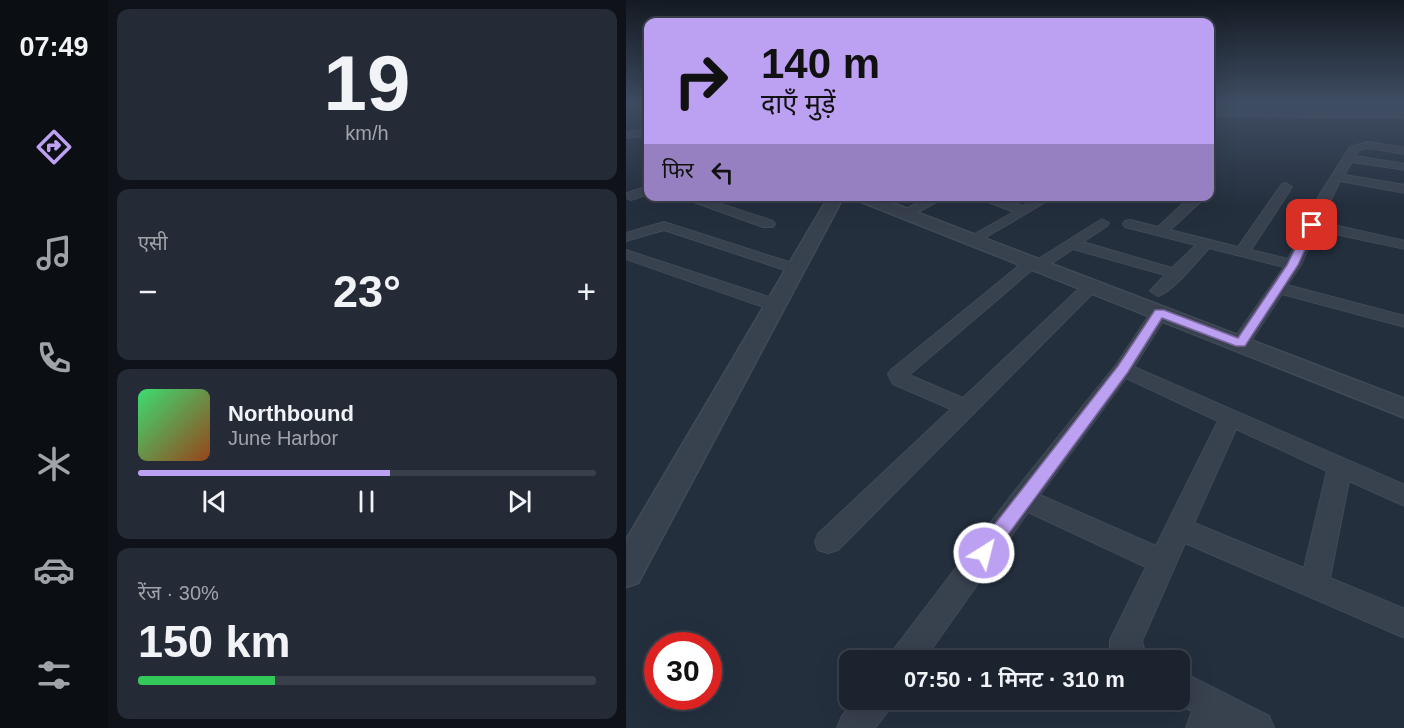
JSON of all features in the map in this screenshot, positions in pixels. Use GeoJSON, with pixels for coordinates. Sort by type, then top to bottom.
{"type":"FeatureCollection","features":[{"type":"Feature","properties":{"kind":"street"},"geometry":{"type":"LineString","coordinates":[[1240,343],[1293,265],[1337,177],[1355,147],[1358,145],[1404,151]]}},
{"type":"Feature","properties":{"kind":"street"},"geometry":{"type":"LineString","coordinates":[[1350,158],[1404,167]]}},
{"type":"Feature","properties":{"kind":"street"},"geometry":{"type":"LineString","coordinates":[[1337,177],[1404,189]]}},
{"type":"Feature","properties":{"kind":"street"},"geometry":{"type":"LineString","coordinates":[[1241,253],[1286,187]]}},
{"type":"Feature","properties":{"kind":"street"},"geometry":{"type":"LineString","coordinates":[[631,196],[644,191]]}},
{"type":"Feature","properties":{"kind":"street"},"geometry":{"type":"LineString","coordinates":[[698,201],[768,224]]}},
{"type":"Feature","properties":{"kind":"street"},"geometry":{"type":"LineString","coordinates":[[626,572],[834,201]]}},
{"type":"Feature","properties":{"kind":"street"},"geometry":{"type":"LineString","coordinates":[[878,201],[904,214],[1090,287],[1159,302],[1240,343],[1404,409]]}},
{"type":"Feature","properties":{"kind":"street"},"geometry":{"type":"LineString","coordinates":[[904,214],[931,201]]}},
{"type":"Feature","properties":{"kind":"street"},"geometry":{"type":"LineString","coordinates":[[994,201],[1025,211]]}},
{"type":"Feature","properties":{"kind":"street"},"geometry":{"type":"LineString","coordinates":[[974,240],[1038,201]]}},
{"type":"Feature","properties":{"kind":"street"},"geometry":{"type":"LineString","coordinates":[[1160,232],[1194,201]]}},
{"type":"Feature","properties":{"kind":"street"},"geometry":{"type":"LineString","coordinates":[[966,407],[900,379],[898,374],[1034,264],[1072,244],[1102,223]]}},
{"type":"Feature","properties":{"kind":"street"},"geometry":{"type":"LineString","coordinates":[[1130,224],[1293,265]]}},
{"type":"Feature","properties":{"kind":"street"},"geometry":{"type":"LineString","coordinates":[[1312,225],[1404,245]]}},
{"type":"Feature","properties":{"kind":"street"},"geometry":{"type":"LineString","coordinates":[[626,237],[664,226],[796,269]]}},
{"type":"Feature","properties":{"kind":"street"},"geometry":{"type":"LineString","coordinates":[[1072,244],[1176,274]]}},
{"type":"Feature","properties":{"kind":"street"},"geometry":{"type":"LineString","coordinates":[[912,650],[1023,499],[1123,369],[1176,274],[1205,244]]}},
{"type":"Feature","properties":{"kind":"street"},"geometry":{"type":"LineString","coordinates":[[626,254],[775,305]]}},
{"type":"Feature","properties":{"kind":"street"},"geometry":{"type":"LineString","coordinates":[[828,542],[1090,287]]}},
{"type":"Feature","properties":{"kind":"street"},"geometry":{"type":"LineString","coordinates":[[1278,288],[1404,322]]}},
{"type":"Feature","properties":{"kind":"street"},"geometry":{"type":"LineString","coordinates":[[1123,369],[1404,496]]}},
{"type":"Feature","properties":{"kind":"street"},"geometry":{"type":"LineString","coordinates":[[1126,650],[1126,640],[1231,417]]}},
{"type":"Feature","properties":{"kind":"street"},"geometry":{"type":"LineString","coordinates":[[1314,585],[1340,466]]}},
{"type":"Feature","properties":{"kind":"street"},"geometry":{"type":"LineString","coordinates":[[1023,499],[1163,562]]}},
{"type":"Feature","properties":{"kind":"street"},"geometry":{"type":"LineString","coordinates":[[1178,528],[1404,624]]}},
{"type":"Feature","properties":{"kind":"street"},"geometry":{"type":"LineString","coordinates":[[1190,698],[1207,716],[1257,728]]}},
{"type":"Feature","properties":{"kind":"street"},"geometry":{"type":"LineString","coordinates":[[854,728],[867,710]]}},
{"type":"Feature","properties":{"kind":"route"},"geometry":{"type":"LineString","coordinates":[[984,553],[1123,369],[1159,313],[1240,343],[1293,265],[1312,225]]}}]}
